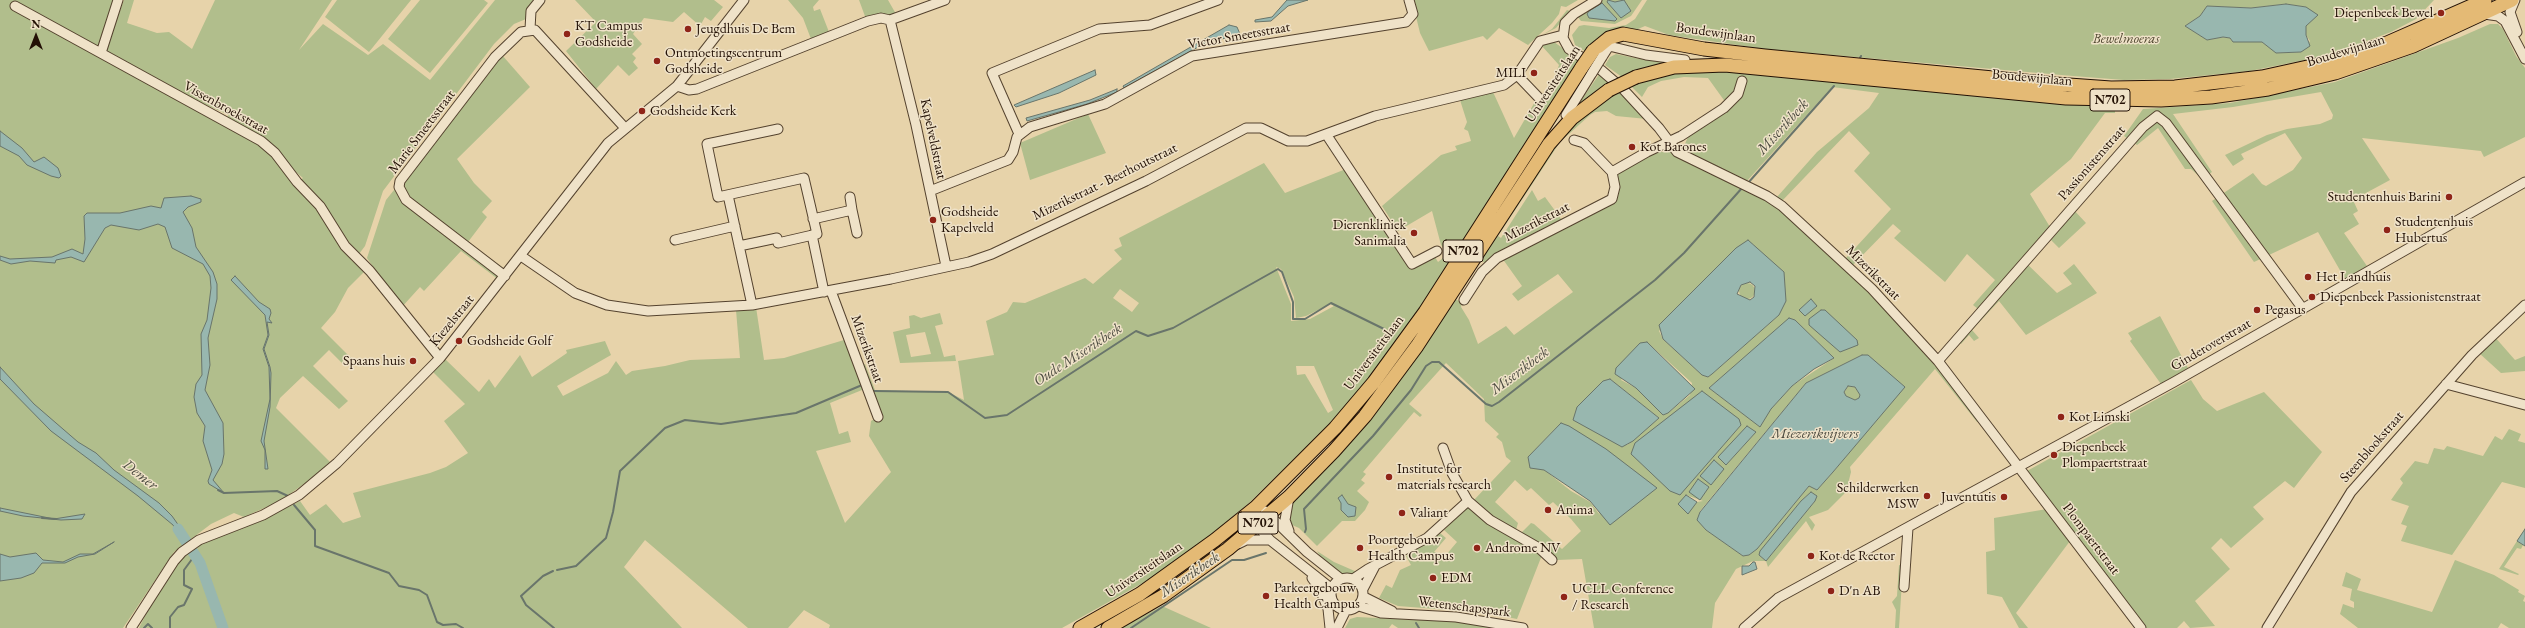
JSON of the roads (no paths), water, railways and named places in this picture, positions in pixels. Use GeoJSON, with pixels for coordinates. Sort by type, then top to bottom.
{"type":"FeatureCollection","features":[{"type":"Feature","properties":{"kind":"highway","name":"Boudewijnlaan"},"geometry":{"type":"LineString","coordinates":[[1623,34],[1759,56],[2056,84],[2111,88],[2175,87],[2262,77],[2330,62],[2387,43],[2485,0]]}},
{"type":"Feature","properties":{"kind":"highway","name":"Boudewijnlaan"},"geometry":{"type":"LineString","coordinates":[[1609,90],[1636,77],[1674,67],[1725,65],[2066,98],[2161,100],[2212,97],[2268,89],[2335,73],[2413,46],[2512,0]]}},
{"type":"Feature","properties":{"kind":"highway","name":"Universiteitslaan"},"geometry":{"type":"LineString","coordinates":[[1080,628],[1140,594],[1215,540],[1256,506],[1335,428],[1396,353],[1513,177],[1609,38],[1623,34]]}},
{"type":"Feature","properties":{"kind":"highway","name":"Universiteitslaan"},"geometry":{"type":"LineString","coordinates":[[1108,628],[1163,596],[1228,549],[1288,497],[1334,451],[1391,382],[1559,131],[1580,111],[1609,90]]}},
{"type":"Feature","properties":{"kind":"street"},"geometry":{"type":"LineString","coordinates":[[101,53],[118,0]]}},
{"type":"Feature","properties":{"kind":"street"},"geometry":{"type":"LineString","coordinates":[[540,0],[531,11],[530,29],[540,33],[625,128]]}},
{"type":"Feature","properties":{"kind":"street","name":"Kiezelstraat"},"geometry":{"type":"LineString","coordinates":[[131,628],[174,561],[184,550],[196,542],[263,515],[299,495],[336,463],[440,358],[521,256],[590,164],[608,143],[677,86],[744,0]]}},
{"type":"Feature","properties":{"kind":"street"},"geometry":{"type":"LineString","coordinates":[[677,86],[689,90],[697,89],[868,21],[881,18],[890,20],[945,0]]}},
{"type":"Feature","properties":{"kind":"street"},"geometry":{"type":"LineString","coordinates":[[930,191],[1008,160],[1019,134],[992,73],[1099,29],[1150,25],[1218,0]]}},
{"type":"Feature","properties":{"kind":"street","name":"Victor Smeetsstraat"},"geometry":{"type":"LineString","coordinates":[[1019,134],[1039,123],[1105,104],[1192,56],[1406,22],[1413,14],[1409,0]]}},
{"type":"Feature","properties":{"kind":"street"},"geometry":{"type":"LineString","coordinates":[[1539,98],[1517,75],[1540,41],[1563,35],[1564,26],[1569,17],[1597,0]]}},
{"type":"Feature","properties":{"kind":"street"},"geometry":{"type":"LineString","coordinates":[[2515,0],[2510,12],[2511,18],[2525,49]]}},
{"type":"Feature","properties":{"kind":"street","name":"Vissenbroekstraat"},"geometry":{"type":"LineString","coordinates":[[15,6],[152,83],[246,132],[275,153],[297,182],[320,206],[345,246],[370,271],[440,358]]}},
{"type":"Feature","properties":{"kind":"street"},"geometry":{"type":"LineString","coordinates":[[2484,14],[2498,16],[2505,21],[2525,59]]}},
{"type":"Feature","properties":{"kind":"street","name":"Kapelveldstraat"},"geometry":{"type":"LineString","coordinates":[[890,20],[893,24],[946,266]]}},
{"type":"Feature","properties":{"kind":"street","name":"Marie Smeetsstraat"},"geometry":{"type":"LineString","coordinates":[[505,276],[406,200],[399,187],[400,181],[498,53],[515,37],[530,29]]}},
{"type":"Feature","properties":{"kind":"street","name":"Mizerikstraat"},"geometry":{"type":"LineString","coordinates":[[1563,35],[1569,49],[1614,81],[1659,128],[1677,152],[1767,196],[1782,206],[1872,289],[1938,361],[2020,467]]}},
{"type":"Feature","properties":{"kind":"street"},"geometry":{"type":"LineString","coordinates":[[1598,54],[1610,44],[1624,51],[1685,60]]}},
{"type":"Feature","properties":{"kind":"street"},"geometry":{"type":"LineString","coordinates":[[1566,115],[1587,70]]}},
{"type":"Feature","properties":{"kind":"street","name":"Mizerikstraat - Beerhoutstraat"},"geometry":{"type":"LineString","coordinates":[[521,256],[559,283],[607,305],[648,311],[752,305],[827,292],[946,266],[992,254],[1146,181],[1240,130],[1261,128],[1288,141],[1298,142],[1326,134],[1374,116],[1504,85],[1517,75]]}},
{"type":"Feature","properties":{"kind":"street"},"geometry":{"type":"LineString","coordinates":[[1574,140],[1584,143],[1612,172],[1647,152],[1670,142],[1730,104],[1738,94],[1742,81]]}},
{"type":"Feature","properties":{"kind":"street","name":"Passionistenstraat"},"geometry":{"type":"LineString","coordinates":[[1938,361],[2142,127],[2157,116],[2166,123],[2303,309]]}},
{"type":"Feature","properties":{"kind":"street"},"geometry":{"type":"LineString","coordinates":[[778,129],[707,144],[718,197],[804,178],[813,219],[852,210]]}},
{"type":"Feature","properties":{"kind":"street"},"geometry":{"type":"LineString","coordinates":[[1326,134],[1412,264],[1437,251]]}},
{"type":"Feature","properties":{"kind":"street","name":"Mizerikstraat"},"geometry":{"type":"LineString","coordinates":[[1464,300],[1482,272],[1497,258],[1612,199],[1615,187],[1612,172]]}},
{"type":"Feature","properties":{"kind":"street","name":"Ginderoverstraat"},"geometry":{"type":"LineString","coordinates":[[1744,628],[1778,598],[2020,467],[2303,309],[2525,182]]}},
{"type":"Feature","properties":{"kind":"street"},"geometry":{"type":"LineString","coordinates":[[728,195],[752,305]]}},
{"type":"Feature","properties":{"kind":"street"},"geometry":{"type":"LineString","coordinates":[[850,197],[857,233]]}},
{"type":"Feature","properties":{"kind":"street","name":"Mizerikstraat"},"geometry":{"type":"LineString","coordinates":[[813,219],[817,234],[812,235],[827,292],[878,417]]}},
{"type":"Feature","properties":{"kind":"street"},"geometry":{"type":"LineString","coordinates":[[675,240],[734,226]]}},
{"type":"Feature","properties":{"kind":"street"},"geometry":{"type":"LineString","coordinates":[[739,246],[776,238],[778,243],[812,235]]}},
{"type":"Feature","properties":{"kind":"street","name":"Steenblookstraat"},"geometry":{"type":"LineString","coordinates":[[2267,628],[2352,492],[2446,384],[2493,333],[2525,305]]}},
{"type":"Feature","properties":{"kind":"street"},"geometry":{"type":"LineString","coordinates":[[2446,384],[2525,405]]}},
{"type":"Feature","properties":{"kind":"street"},"geometry":{"type":"LineString","coordinates":[[1443,448],[1452,473],[1468,501],[1490,520],[1538,548],[1552,560]]}},
{"type":"Feature","properties":{"kind":"street","name":"Plompaertstraat"},"geometry":{"type":"LineString","coordinates":[[2020,467],[2141,628]]}},
{"type":"Feature","properties":{"kind":"street"},"geometry":{"type":"LineString","coordinates":[[1288,497],[1286,520],[1289,532]]}},
{"type":"Feature","properties":{"kind":"street"},"geometry":{"type":"LineString","coordinates":[[1332,589],[1270,540],[1257,525],[1256,506],[1270,513],[1307,552],[1341,579],[1353,579],[1434,534],[1468,501]]}},
{"type":"Feature","properties":{"kind":"street"},"geometry":{"type":"LineString","coordinates":[[1904,587],[1908,528]]}},
{"type":"Feature","properties":{"kind":"street"},"geometry":{"type":"LineString","coordinates":[[1228,549],[1246,540],[1270,540]]}},
{"type":"Feature","properties":{"kind":"street"},"geometry":{"type":"LineString","coordinates":[[1332,627],[1346,610],[1359,606],[1375,566]]}},
{"type":"Feature","properties":{"kind":"street"},"geometry":{"type":"LineString","coordinates":[[1303,567],[1320,589],[1332,627]]}},
{"type":"Feature","properties":{"kind":"street"},"geometry":{"type":"LineString","coordinates":[[1332,627],[1335,605],[1332,597],[1332,589],[1341,579]]}},
{"type":"Feature","properties":{"kind":"street"},"geometry":{"type":"LineString","coordinates":[[1353,579],[1363,593]]}},
{"type":"Feature","properties":{"kind":"street","name":"Wetenschapspark"},"geometry":{"type":"LineString","coordinates":[[1363,593],[1385,609],[1403,614]]}},
{"type":"Feature","properties":{"kind":"street"},"geometry":{"type":"LineString","coordinates":[[1335,605],[1346,610]]}},
{"type":"Feature","properties":{"kind":"street","name":"Wetenschapspark"},"geometry":{"type":"LineString","coordinates":[[1359,606],[1381,613],[1456,617],[1522,628]]}},
{"type":"Feature","properties":{"kind":"street","name":"Kiezelstraat"},"geometry":{"type":"LineString","coordinates":[[135,628],[142,612]]}},
{"type":"Feature","properties":{"kind":"water"},"geometry":{"type":"Polygon","coordinates":[[[1287,0],[1308,0],[1288,6],[1271,21],[1255,22],[1255,20],[1272,17],[1287,0]]]}},
{"type":"Feature","properties":{"kind":"water"},"geometry":{"type":"Polygon","coordinates":[[[1608,0],[1615,2],[1624,0],[1631,11],[1621,18],[1607,2],[1608,0]]]}},
{"type":"Feature","properties":{"kind":"water"},"geometry":{"type":"Polygon","coordinates":[[[1602,3],[1617,19],[1615,21],[1589,18],[1587,14],[1589,11],[1602,3]]]}},
{"type":"Feature","properties":{"kind":"water"},"geometry":{"type":"Polygon","coordinates":[[[2286,4],[2306,7],[2318,15],[2306,26],[2306,35],[2310,46],[2301,52],[2276,53],[2262,42],[2233,42],[2230,38],[2223,37],[2207,40],[2185,26],[2200,16],[2207,6],[2251,8],[2286,4]]]}},
{"type":"Feature","properties":{"kind":"water"},"geometry":{"type":"Polygon","coordinates":[[[1229,25],[1237,27],[1243,41],[1233,37],[1209,41],[1124,88],[1123,86],[1229,25]]]}},
{"type":"Feature","properties":{"kind":"water"},"geometry":{"type":"Polygon","coordinates":[[[1095,70],[1096,75],[1059,93],[1016,107],[1014,105],[1095,70]]]}},
{"type":"Feature","properties":{"kind":"water"},"geometry":{"type":"Polygon","coordinates":[[[1117,89],[1117,92],[1087,104],[1027,121],[1026,118],[1090,100],[1117,89]]]}},
{"type":"Feature","properties":{"kind":"water"},"geometry":{"type":"Polygon","coordinates":[[[0,131],[22,148],[34,162],[44,157],[58,168],[61,176],[59,178],[51,176],[27,165],[19,156],[0,146],[0,131]]]}},
{"type":"Feature","properties":{"kind":"water"},"geometry":{"type":"Polygon","coordinates":[[[191,196],[201,199],[201,202],[188,207],[183,212],[192,228],[196,247],[213,272],[217,284],[217,299],[208,338],[210,365],[205,390],[223,423],[224,454],[222,464],[213,480],[224,493],[209,484],[208,481],[212,470],[203,441],[205,426],[197,413],[194,397],[196,384],[202,375],[201,334],[207,320],[211,288],[210,276],[203,264],[172,248],[165,227],[158,224],[139,230],[111,225],[105,228],[84,262],[71,257],[56,260],[55,263],[30,261],[11,264],[0,260],[0,256],[10,259],[52,257],[72,249],[83,254],[85,239],[84,216],[87,213],[120,213],[151,206],[161,208],[164,198],[191,196]]]}},
{"type":"Feature","properties":{"kind":"water"},"geometry":{"type":"Polygon","coordinates":[[[1748,240],[1784,272],[1786,301],[1779,315],[1708,377],[1702,375],[1663,339],[1659,325],[1736,248],[1748,240]],[[1750,282],[1741,285],[1737,294],[1750,300],[1754,297],[1755,286],[1750,282]]]}},
{"type":"Feature","properties":{"kind":"water"},"geometry":{"type":"Polygon","coordinates":[[[235,276],[259,302],[270,309],[271,313],[269,319],[272,323],[267,322],[269,335],[264,349],[271,373],[270,407],[264,441],[268,469],[265,469],[265,450],[261,441],[270,399],[269,367],[263,349],[268,335],[265,315],[231,280],[235,276]]]}},
{"type":"Feature","properties":{"kind":"water"},"geometry":{"type":"Polygon","coordinates":[[[1811,299],[1817,306],[1805,316],[1799,310],[1811,299]]]}},
{"type":"Feature","properties":{"kind":"water"},"geometry":{"type":"Polygon","coordinates":[[[1821,310],[1825,310],[1857,340],[1858,345],[1840,352],[1809,325],[1809,319],[1821,310]]]}},
{"type":"Feature","properties":{"kind":"water","name":"Miezerikvijvers"},"geometry":{"type":"Polygon","coordinates":[[[1789,318],[1795,320],[1834,358],[1814,369],[1792,386],[1771,409],[1760,427],[1709,388],[1789,318]]]}},
{"type":"Feature","properties":{"kind":"water"},"geometry":{"type":"Polygon","coordinates":[[[1647,342],[1695,389],[1668,413],[1663,415],[1636,388],[1615,374],[1616,368],[1640,343],[1647,342]]]}},
{"type":"Feature","properties":{"kind":"water","name":"Miezerikvijvers"},"geometry":{"type":"Polygon","coordinates":[[[1862,355],[1868,355],[1905,387],[1817,490],[1809,486],[1757,549],[1749,555],[1743,556],[1706,530],[1697,520],[1700,512],[1806,383],[1862,355]],[[1848,386],[1844,392],[1846,396],[1855,400],[1859,398],[1860,395],[1855,387],[1848,386]]]}},
{"type":"Feature","properties":{"kind":"water"},"geometry":{"type":"Polygon","coordinates":[[[0,367],[34,404],[78,442],[96,453],[114,470],[159,503],[172,516],[189,540],[185,543],[173,525],[138,496],[51,431],[0,379],[0,367]]]}},
{"type":"Feature","properties":{"kind":"water"},"geometry":{"type":"Polygon","coordinates":[[[1610,379],[1659,418],[1633,441],[1622,447],[1573,420],[1577,407],[1603,381],[1610,379]]]}},
{"type":"Feature","properties":{"kind":"water","name":"Miezerikvijvers"},"geometry":{"type":"Polygon","coordinates":[[[1702,391],[1739,419],[1741,425],[1680,495],[1670,491],[1631,454],[1635,443],[1702,391]]]}},
{"type":"Feature","properties":{"kind":"water"},"geometry":{"type":"Polygon","coordinates":[[[1561,423],[1569,426],[1606,449],[1657,488],[1610,525],[1590,501],[1544,470],[1530,468],[1528,457],[1561,423]]]}},
{"type":"Feature","properties":{"kind":"water","name":"Miezerikvijvers"},"geometry":{"type":"Polygon","coordinates":[[[1747,426],[1756,432],[1726,465],[1718,457],[1747,426]]]}},
{"type":"Feature","properties":{"kind":"water"},"geometry":{"type":"Polygon","coordinates":[[[1714,460],[1724,469],[1711,485],[1700,476],[1714,460]]]}},
{"type":"Feature","properties":{"kind":"water"},"geometry":{"type":"Polygon","coordinates":[[[1698,479],[1709,487],[1700,500],[1689,492],[1698,479]]]}},
{"type":"Feature","properties":{"kind":"water"},"geometry":{"type":"Polygon","coordinates":[[[1811,492],[1817,496],[1815,501],[1766,561],[1759,555],[1760,551],[1801,501],[1811,492]]]}},
{"type":"Feature","properties":{"kind":"water"},"geometry":{"type":"Polygon","coordinates":[[[1342,495],[1348,504],[1356,507],[1355,516],[1348,517],[1341,510],[1341,503],[1338,498],[1342,495]]]}},
{"type":"Feature","properties":{"kind":"water"},"geometry":{"type":"Polygon","coordinates":[[[1686,495],[1697,502],[1688,514],[1678,504],[1686,495]]]}},
{"type":"Feature","properties":{"kind":"water"},"geometry":{"type":"Polygon","coordinates":[[[0,508],[54,519],[85,514],[82,519],[61,520],[23,516],[0,511],[0,508]]]}},
{"type":"Feature","properties":{"kind":"water"},"geometry":{"type":"Polygon","coordinates":[[[2525,529],[2525,546],[2517,541],[2525,529]]]}},
{"type":"Feature","properties":{"kind":"water"},"geometry":{"type":"Polygon","coordinates":[[[114,542],[95,554],[78,557],[65,563],[42,563],[34,573],[21,578],[0,581],[0,554],[10,557],[36,553],[43,560],[63,562],[80,554],[93,554],[114,542]]]}},
{"type":"Feature","properties":{"kind":"water"},"geometry":{"type":"Polygon","coordinates":[[[1755,562],[1757,569],[1742,575],[1742,566],[1749,566],[1755,562]]]}},
{"type":"Feature","properties":{"kind":"waterway","name":"Miserikbeek"},"geometry":{"type":"LineString","coordinates":[[1748,183],[1834,86]]}},
{"type":"Feature","properties":{"kind":"waterway","name":"Miserikbeek"},"geometry":{"type":"LineString","coordinates":[[1305,532],[1304,509],[1373,436],[1411,390],[1426,366],[1432,362],[1439,362],[1486,404],[1492,406],[1655,280],[1684,253],[1742,188]]}},
{"type":"Feature","properties":{"kind":"waterway","name":"Oude Miserikbeek"},"geometry":{"type":"LineString","coordinates":[[874,391],[948,392],[985,418],[1007,415],[1136,331],[1148,336],[1173,328],[1278,269],[1282,272],[1293,302],[1293,319],[1305,319],[1331,303],[1384,329]]}},
{"type":"Feature","properties":{"kind":"waterway","name":"Oude Miserikbeek"},"geometry":{"type":"LineString","coordinates":[[557,570],[576,566],[606,538],[613,512],[620,471],[665,428],[685,420],[721,424],[796,413],[862,385]]}},
{"type":"Feature","properties":{"kind":"waterway","name":"Oude Miserikbeek"},"geometry":{"type":"LineString","coordinates":[[218,490],[224,493],[277,491],[288,496]]}},
{"type":"Feature","properties":{"kind":"waterway","name":"Oude Miserikbeek"},"geometry":{"type":"LineString","coordinates":[[294,505],[315,530],[315,546],[389,573],[399,586],[419,590],[427,595],[437,622],[443,625],[456,624],[463,628]]}},
{"type":"Feature","properties":{"kind":"waterway"},"geometry":{"type":"LineString","coordinates":[[42,518],[56,519]]}},
{"type":"Feature","properties":{"kind":"waterway","name":"Demer"},"geometry":{"type":"LineString","coordinates":[[178,529],[200,563],[223,628]]}},
{"type":"Feature","properties":{"kind":"waterway","name":"Miserikbeek"},"geometry":{"type":"LineString","coordinates":[[1131,628],[1232,560],[1244,560],[1266,553]]}},
{"type":"Feature","properties":{"kind":"waterway"},"geometry":{"type":"LineString","coordinates":[[170,628],[170,617],[178,607],[184,605],[192,589],[184,585],[184,570],[195,555]]}},
{"type":"Feature","properties":{"kind":"waterway","name":"Oude Miserikbeek"},"geometry":{"type":"LineString","coordinates":[[553,571],[543,576],[521,596],[526,605],[554,628]]}},
{"type":"Feature","properties":{"kind":"waterway"},"geometry":{"type":"LineString","coordinates":[[1416,623],[1419,628]]}},
{"type":"Feature","properties":{"kind":"waterway"},"geometry":{"type":"LineString","coordinates":[[144,628],[148,624],[152,628]]}},
{"type":"Feature","properties":{"kind":"place","name":"Diepenbeek Bewel"},"geometry":{"type":"Point","coordinates":[2441,13]}},
{"type":"Feature","properties":{"kind":"place","name":"Jeugdhuis De Bem"},"geometry":{"type":"Point","coordinates":[688,29]}},
{"type":"Feature","properties":{"kind":"place","name":"KT Campus Godsheide"},"geometry":{"type":"Point","coordinates":[567,34]}},
{"type":"Feature","properties":{"kind":"place","name":"Ontmoetingscentrum Godsheide"},"geometry":{"type":"Point","coordinates":[657,61]}},
{"type":"Feature","properties":{"kind":"place","name":"MILI"},"geometry":{"type":"Point","coordinates":[1534,73]}},
{"type":"Feature","properties":{"kind":"place","name":"Godsheide Kerk"},"geometry":{"type":"Point","coordinates":[642,111]}},
{"type":"Feature","properties":{"kind":"place","name":"Kot Barones"},"geometry":{"type":"Point","coordinates":[1632,147]}},
{"type":"Feature","properties":{"kind":"place","name":"Studentenhuis Barini"},"geometry":{"type":"Point","coordinates":[2449,197]}},
{"type":"Feature","properties":{"kind":"place","name":"Godsheide Kapelveld"},"geometry":{"type":"Point","coordinates":[933,220]}},
{"type":"Feature","properties":{"kind":"place","name":"Studentenhuis Hubertus"},"geometry":{"type":"Point","coordinates":[2387,230]}},
{"type":"Feature","properties":{"kind":"place","name":"Dierenkliniek Sanimalia"},"geometry":{"type":"Point","coordinates":[1414,233]}},
{"type":"Feature","properties":{"kind":"place","name":"Het Landhuis"},"geometry":{"type":"Point","coordinates":[2308,277]}},
{"type":"Feature","properties":{"kind":"place","name":"Diepenbeek Passionistenstraat"},"geometry":{"type":"Point","coordinates":[2312,297]}},
{"type":"Feature","properties":{"kind":"place","name":"Pegasus"},"geometry":{"type":"Point","coordinates":[2257,310]}},
{"type":"Feature","properties":{"kind":"place","name":"Godsheide Golf"},"geometry":{"type":"Point","coordinates":[459,341]}},
{"type":"Feature","properties":{"kind":"place","name":"Spaans huis"},"geometry":{"type":"Point","coordinates":[413,361]}},
{"type":"Feature","properties":{"kind":"place","name":"Kot Limski"},"geometry":{"type":"Point","coordinates":[2061,417]}},
{"type":"Feature","properties":{"kind":"place","name":"Diepenbeek Plompaertstraat"},"geometry":{"type":"Point","coordinates":[2054,455]}},
{"type":"Feature","properties":{"kind":"place","name":"Institute for materials research"},"geometry":{"type":"Point","coordinates":[1389,477]}},
{"type":"Feature","properties":{"kind":"place","name":"Schilderwerken MSW"},"geometry":{"type":"Point","coordinates":[1927,496]}},
{"type":"Feature","properties":{"kind":"place","name":"Juventutis"},"geometry":{"type":"Point","coordinates":[2004,497]}},
{"type":"Feature","properties":{"kind":"place","name":"Anima"},"geometry":{"type":"Point","coordinates":[1548,510]}},
{"type":"Feature","properties":{"kind":"place","name":"Valiant"},"geometry":{"type":"Point","coordinates":[1402,513]}},
{"type":"Feature","properties":{"kind":"place","name":"Poortgebouw Health Campus"},"geometry":{"type":"Point","coordinates":[1360,548]}},
{"type":"Feature","properties":{"kind":"place","name":"Androme NV"},"geometry":{"type":"Point","coordinates":[1477,548]}},
{"type":"Feature","properties":{"kind":"place","name":"Kot de Rector"},"geometry":{"type":"Point","coordinates":[1811,556]}},
{"type":"Feature","properties":{"kind":"place","name":"EDM"},"geometry":{"type":"Point","coordinates":[1433,578]}},
{"type":"Feature","properties":{"kind":"place","name":"D'n AB"},"geometry":{"type":"Point","coordinates":[1831,591]}},
{"type":"Feature","properties":{"kind":"place","name":"Parkeergebouw Health Campus"},"geometry":{"type":"Point","coordinates":[1266,596]}},
{"type":"Feature","properties":{"kind":"place","name":"UCLL Conference / Research"},"geometry":{"type":"Point","coordinates":[1564,597]}},
{"type":"Feature","properties":{"kind":"park label","name":"Bewelmoeras"},"geometry":{"type":"Point","coordinates":[2126,39]}}]}
